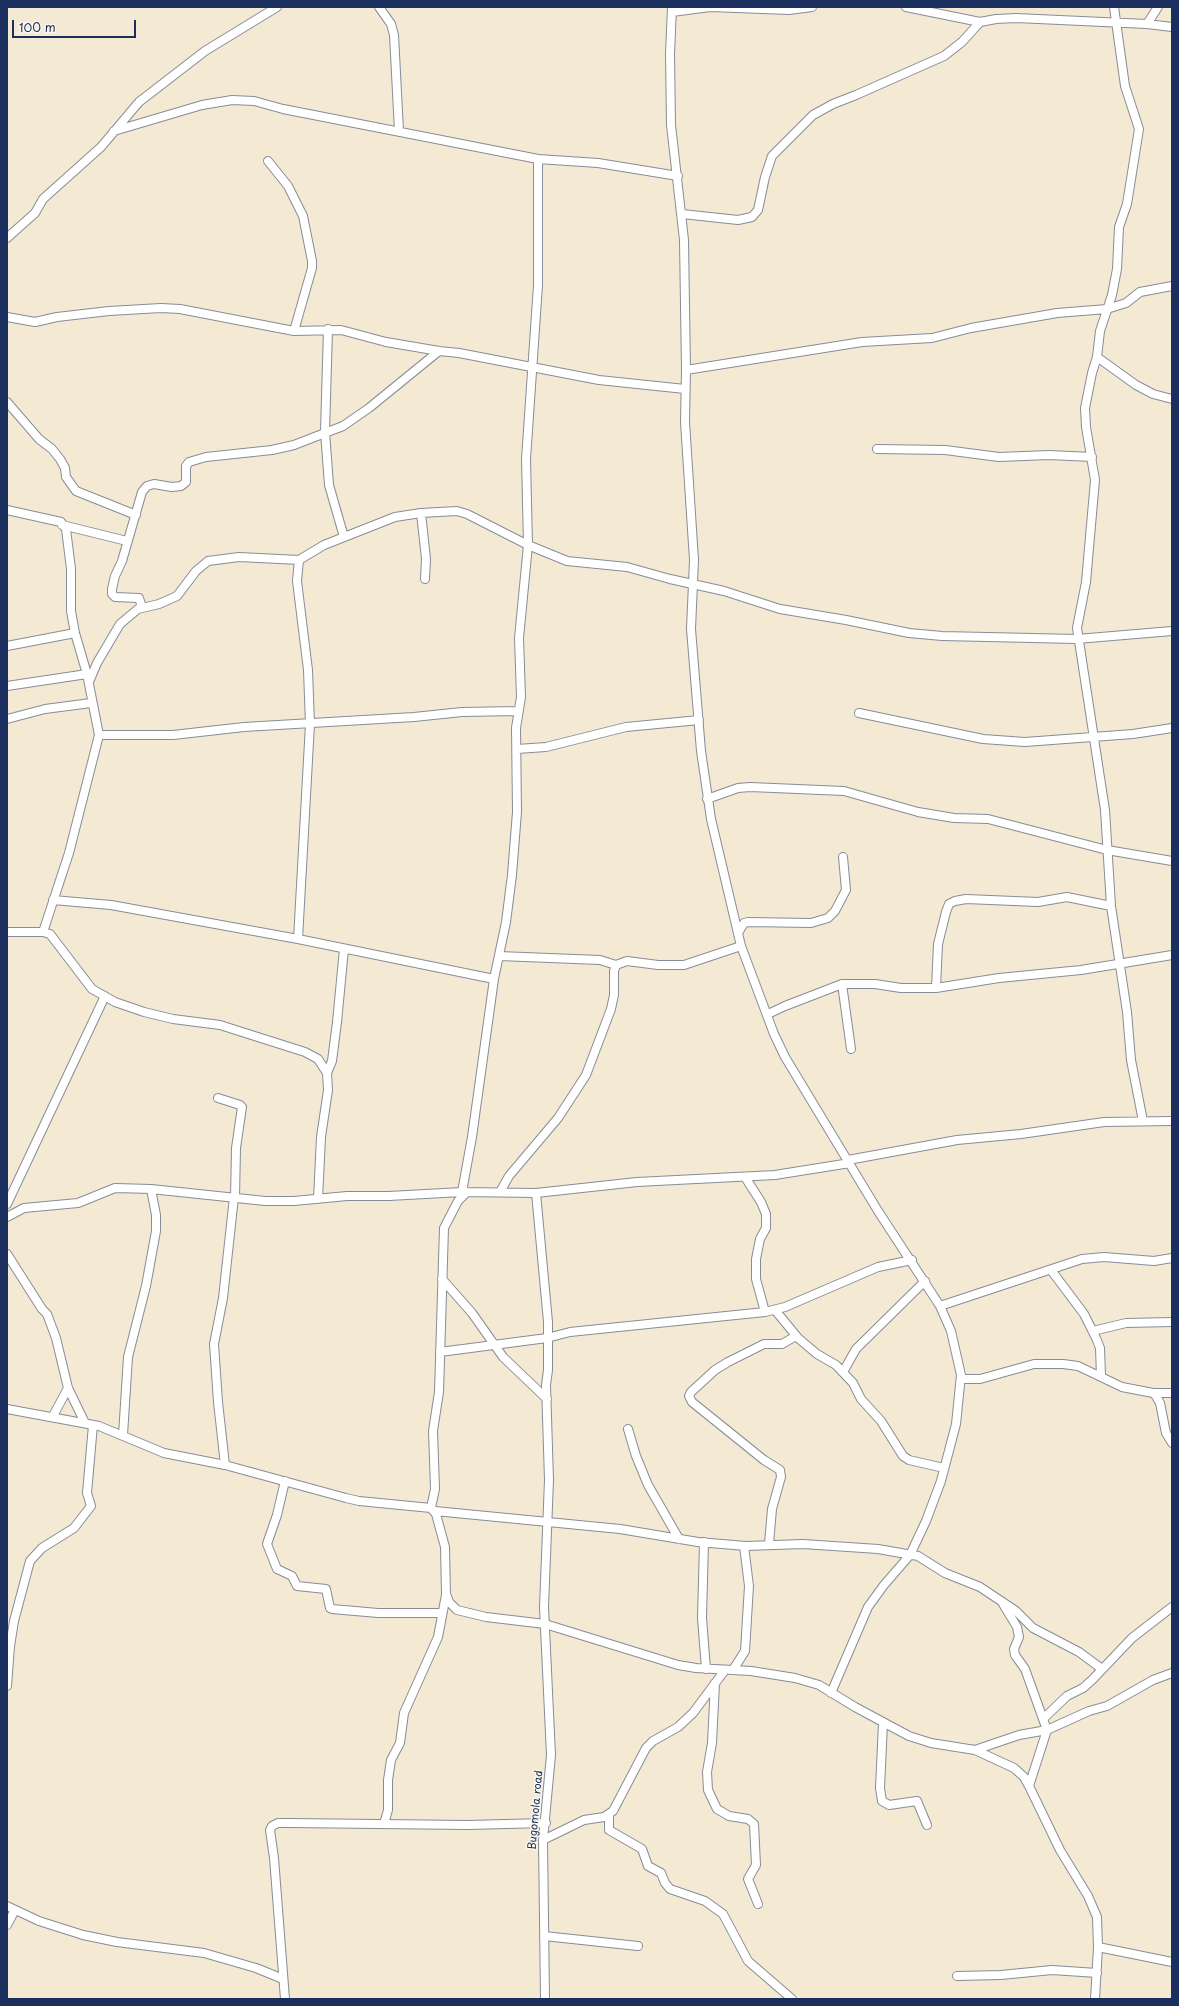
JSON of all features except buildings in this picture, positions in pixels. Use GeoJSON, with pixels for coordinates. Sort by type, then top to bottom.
{"type":"FeatureCollection","features":[{"type":"Feature","properties":{"kind":"street"},"geometry":{"type":"LineString","coordinates":[[7,238],[35,212],[43,199],[102,147],[139,102],[171,75],[205,51],[277,7]]}},
{"type":"Feature","properties":{"kind":"street"},"geometry":{"type":"LineString","coordinates":[[379,7],[391,24],[394,35],[399,131]]}},
{"type":"Feature","properties":{"kind":"street"},"geometry":{"type":"LineString","coordinates":[[812,7],[789,10],[710,7],[672,9],[670,54],[672,146],[678,176],[682,214],[686,370],[685,422],[694,560],[691,629],[707,799],[741,946],[751,975],[768,1014],[774,1034],[785,1057],[878,1211],[912,1260],[940,1306],[951,1330],[961,1379],[956,1424],[944,1468],[926,1521],[910,1555],[884,1585],[868,1607],[857,1629],[831,1693]]}},
{"type":"Feature","properties":{"kind":"street"},"geometry":{"type":"LineString","coordinates":[[906,7],[980,22],[996,18],[1016,18],[1117,24],[1147,24],[1172,27]]}},
{"type":"Feature","properties":{"kind":"street"},"geometry":{"type":"LineString","coordinates":[[1114,7],[1126,86],[1139,129],[1127,204],[1118,227],[1117,269],[1112,295],[1100,331],[1097,357],[1092,373],[1085,408],[1086,427],[1095,480],[1087,575],[1078,618],[1078,639],[1095,738],[1105,810],[1110,906],[1127,1012],[1131,1060],[1143,1121]]}},
{"type":"Feature","properties":{"kind":"street"},"geometry":{"type":"LineString","coordinates":[[1147,24],[1158,7]]}},
{"type":"Feature","properties":{"kind":"street"},"geometry":{"type":"LineString","coordinates":[[682,214],[738,220],[752,217],[758,210],[765,177],[772,156],[813,115],[833,104],[856,96],[944,56],[962,42],[980,22]]}},
{"type":"Feature","properties":{"kind":"street"},"geometry":{"type":"LineString","coordinates":[[114,131],[195,107],[247,100],[312,115],[538,159],[598,163],[678,176]]}},
{"type":"Feature","properties":{"kind":"street"},"geometry":{"type":"LineString","coordinates":[[384,1824],[388,1810],[388,1785],[391,1762],[400,1743],[404,1713],[438,1637],[446,1594],[445,1547],[433,1510],[435,1489],[433,1431],[439,1392],[444,1228],[464,1192],[494,979],[506,922],[512,875],[517,812],[517,711],[521,697],[519,638],[528,545],[526,459],[538,285],[538,159]]}},
{"type":"Feature","properties":{"kind":"street"},"geometry":{"type":"LineString","coordinates":[[268,161],[288,186],[303,216],[312,261],[312,268],[294,331]]}},
{"type":"Feature","properties":{"kind":"street"},"geometry":{"type":"LineString","coordinates":[[686,370],[862,342],[932,338],[971,328],[1062,312],[1107,309],[1126,303],[1140,292],[1172,286]]}},
{"type":"Feature","properties":{"kind":"street"},"geometry":{"type":"LineString","coordinates":[[7,318],[34,322],[57,317],[109,311],[162,308],[180,309],[294,331],[328,329],[341,330],[386,342],[439,351],[459,352],[599,380],[685,389]]}},
{"type":"Feature","properties":{"kind":"street"},"geometry":{"type":"LineString","coordinates":[[328,329],[325,432],[329,485],[344,537]]}},
{"type":"Feature","properties":{"kind":"street"},"geometry":{"type":"LineString","coordinates":[[142,607],[136,597],[115,597],[112,594],[115,576],[122,562],[142,492],[147,486],[154,484],[172,487],[184,484],[186,466],[189,462],[206,457],[272,450],[294,445],[343,426],[370,408],[439,351]]}},
{"type":"Feature","properties":{"kind":"street"},"geometry":{"type":"LineString","coordinates":[[1097,357],[1136,384],[1154,394],[1172,399]]}},
{"type":"Feature","properties":{"kind":"street"},"geometry":{"type":"LineString","coordinates":[[7,402],[38,439],[56,454],[65,468],[66,477],[76,491],[136,515]]}},
{"type":"Feature","properties":{"kind":"street"},"geometry":{"type":"LineString","coordinates":[[877,448],[945,450],[999,457],[1049,455],[1092,457]]}},
{"type":"Feature","properties":{"kind":"street"},"geometry":{"type":"LineString","coordinates":[[7,510],[61,522],[66,529],[71,569],[70,597],[75,633],[88,678],[91,703],[99,735],[69,853],[43,932]]}},
{"type":"Feature","properties":{"kind":"street"},"geometry":{"type":"LineString","coordinates":[[88,678],[111,641],[116,629],[134,611],[142,607],[159,604],[177,596],[196,571],[208,561],[239,558],[298,560],[304,555],[344,537],[395,517],[421,513],[457,511],[467,514],[528,545],[567,561],[627,567],[692,584],[724,590],[780,609],[910,633],[942,636],[1078,639],[1172,632]]}},
{"type":"Feature","properties":{"kind":"street"},"geometry":{"type":"LineString","coordinates":[[421,513],[426,559],[425,579]]}},
{"type":"Feature","properties":{"kind":"street"},"geometry":{"type":"LineString","coordinates":[[62,525],[127,541]]}},
{"type":"Feature","properties":{"kind":"street"},"geometry":{"type":"LineString","coordinates":[[298,560],[297,581],[308,670],[310,724],[298,939]]}},
{"type":"Feature","properties":{"kind":"street"},"geometry":{"type":"LineString","coordinates":[[7,646],[75,633]]}},
{"type":"Feature","properties":{"kind":"street"},"geometry":{"type":"LineString","coordinates":[[7,686],[88,678]]}},
{"type":"Feature","properties":{"kind":"street"},"geometry":{"type":"LineString","coordinates":[[7,719],[45,709],[91,703]]}},
{"type":"Feature","properties":{"kind":"street"},"geometry":{"type":"LineString","coordinates":[[99,735],[173,735],[244,727],[414,717],[462,712],[517,711]]}},
{"type":"Feature","properties":{"kind":"street"},"geometry":{"type":"LineString","coordinates":[[859,713],[983,739],[1025,742],[1095,738],[1172,728]]}},
{"type":"Feature","properties":{"kind":"street"},"geometry":{"type":"LineString","coordinates":[[517,749],[546,747],[626,728],[699,720]]}},
{"type":"Feature","properties":{"kind":"street"},"geometry":{"type":"LineString","coordinates":[[707,799],[738,788],[750,787],[844,791],[918,812],[954,818],[988,819],[1107,850],[1172,861]]}},
{"type":"Feature","properties":{"kind":"street"},"geometry":{"type":"LineString","coordinates":[[738,933],[744,923],[748,922],[811,923],[828,918],[835,911],[846,890],[843,857]]}},
{"type":"Feature","properties":{"kind":"street"},"geometry":{"type":"LineString","coordinates":[[936,988],[938,944],[949,904],[955,901],[966,899],[1038,902],[1067,897],[1110,906]]}},
{"type":"Feature","properties":{"kind":"street"},"geometry":{"type":"LineString","coordinates":[[53,900],[111,905],[429,964],[494,979]]}},
{"type":"Feature","properties":{"kind":"street"},"geometry":{"type":"LineString","coordinates":[[7,932],[43,932],[50,934],[72,965],[92,988],[115,1002],[144,1012],[173,1019],[220,1025],[305,1052],[318,1059],[327,1073]]}},
{"type":"Feature","properties":{"kind":"street"},"geometry":{"type":"LineString","coordinates":[[499,956],[600,960],[616,965],[627,961],[658,965],[684,965],[741,946]]}},
{"type":"Feature","properties":{"kind":"street"},"geometry":{"type":"LineString","coordinates":[[318,1198],[321,1137],[328,1090],[327,1073],[332,1060],[338,1022],[344,949]]}},
{"type":"Feature","properties":{"kind":"street"},"geometry":{"type":"LineString","coordinates":[[768,1014],[842,984],[874,984],[901,988],[936,988],[999,978],[1081,970],[1172,955]]}},
{"type":"Feature","properties":{"kind":"street"},"geometry":{"type":"LineString","coordinates":[[500,1192],[510,1176],[558,1118],[586,1075],[611,1009],[614,995],[614,972],[616,965]]}},
{"type":"Feature","properties":{"kind":"street"},"geometry":{"type":"LineString","coordinates":[[842,984],[851,1049]]}},
{"type":"Feature","properties":{"kind":"street"},"geometry":{"type":"LineString","coordinates":[[7,1204],[105,996]]}},
{"type":"Feature","properties":{"kind":"street"},"geometry":{"type":"LineString","coordinates":[[218,1098],[242,1107],[236,1148],[234,1198],[223,1298],[214,1344],[217,1395],[225,1465]]}},
{"type":"Feature","properties":{"kind":"street"},"geometry":{"type":"LineString","coordinates":[[7,1217],[24,1208],[78,1203],[115,1188],[151,1189],[234,1198],[294,1202],[318,1198],[464,1192],[536,1193],[637,1182],[775,1175],[957,1140],[1021,1134],[1104,1122],[1172,1121]]}},
{"type":"Feature","properties":{"kind":"street"},"geometry":{"type":"LineString","coordinates":[[745,1177],[766,1214],[766,1228],[760,1239],[756,1259],[756,1279],[765,1312]]}},
{"type":"Feature","properties":{"kind":"street"},"geometry":{"type":"LineString","coordinates":[[123,1435],[128,1357],[146,1286],[156,1230],[156,1215],[151,1189]]}},
{"type":"Feature","properties":{"kind":"street","name":"Bugomola road"},"geometry":{"type":"LineString","coordinates":[[536,1193],[548,1322],[547,1399],[549,1480],[545,1566],[545,1624],[551,1755],[546,1823],[543,1840],[545,1999]]}},
{"type":"Feature","properties":{"kind":"street"},"geometry":{"type":"LineString","coordinates":[[7,1254],[42,1309],[47,1314],[56,1338],[68,1388],[89,1424],[87,1493],[91,1506],[74,1528],[42,1548],[30,1561],[14,1621],[10,1646],[7,1686]]}},
{"type":"Feature","properties":{"kind":"street"},"geometry":{"type":"LineString","coordinates":[[940,1306],[1082,1259],[1104,1257],[1145,1261],[1172,1258]]}},
{"type":"Feature","properties":{"kind":"street"},"geometry":{"type":"LineString","coordinates":[[440,1352],[547,1338],[591,1330],[765,1312],[775,1310],[878,1267],[912,1260]]}},
{"type":"Feature","properties":{"kind":"street"},"geometry":{"type":"LineString","coordinates":[[1051,1270],[1084,1314],[1093,1331],[1100,1348],[1101,1376]]}},
{"type":"Feature","properties":{"kind":"street"},"geometry":{"type":"LineString","coordinates":[[442,1279],[472,1313],[503,1357],[547,1399]]}},
{"type":"Feature","properties":{"kind":"street"},"geometry":{"type":"LineString","coordinates":[[843,1372],[856,1349],[925,1281]]}},
{"type":"Feature","properties":{"kind":"street"},"geometry":{"type":"LineString","coordinates":[[775,1310],[796,1336],[812,1350],[827,1359],[853,1382],[861,1399],[880,1421],[903,1456],[909,1460],[944,1468]]}},
{"type":"Feature","properties":{"kind":"street"},"geometry":{"type":"LineString","coordinates":[[1093,1331],[1126,1323],[1172,1322]]}},
{"type":"Feature","properties":{"kind":"street"},"geometry":{"type":"LineString","coordinates":[[769,1544],[772,1509],[781,1476],[780,1470],[764,1460],[692,1402],[689,1396],[691,1392],[710,1375],[728,1362],[764,1344],[782,1344],[796,1336]]}},
{"type":"Feature","properties":{"kind":"street"},"geometry":{"type":"LineString","coordinates":[[961,1379],[980,1379],[1027,1365],[1041,1363],[1070,1364],[1101,1376],[1122,1387],[1153,1393],[1172,1393]]}},
{"type":"Feature","properties":{"kind":"street"},"geometry":{"type":"LineString","coordinates":[[53,1416],[68,1388]]}},
{"type":"Feature","properties":{"kind":"street"},"geometry":{"type":"LineString","coordinates":[[1153,1393],[1160,1403],[1166,1433],[1172,1444]]}},
{"type":"Feature","properties":{"kind":"street"},"geometry":{"type":"LineString","coordinates":[[7,1408],[28,1414],[53,1416],[89,1424],[123,1435],[140,1445],[164,1454],[225,1465],[359,1501],[620,1529],[679,1540],[744,1546],[803,1544],[878,1549],[910,1555],[925,1559],[939,1570],[974,1584],[1002,1601],[1033,1628],[1079,1652],[1102,1669]]}},
{"type":"Feature","properties":{"kind":"street"},"geometry":{"type":"LineString","coordinates":[[628,1429],[636,1456],[648,1486],[679,1540]]}},
{"type":"Feature","properties":{"kind":"street"},"geometry":{"type":"LineString","coordinates":[[285,1481],[277,1515],[267,1544],[277,1569],[292,1576],[298,1587],[326,1589],[331,1609],[378,1613],[442,1613]]}},
{"type":"Feature","properties":{"kind":"street"},"geometry":{"type":"LineString","coordinates":[[704,1542],[702,1618],[706,1669]]}},
{"type":"Feature","properties":{"kind":"street"},"geometry":{"type":"LineString","coordinates":[[543,1840],[584,1820],[609,1814],[616,1807],[646,1748],[653,1741],[678,1727],[688,1717],[715,1682],[729,1670],[745,1651],[749,1586],[744,1546]]}},
{"type":"Feature","properties":{"kind":"street"},"geometry":{"type":"LineString","coordinates":[[446,1594],[449,1602],[457,1610],[486,1617],[545,1624],[678,1665],[706,1669],[751,1671],[795,1678],[819,1685],[883,1723],[909,1736],[931,1743],[975,1750],[1014,1768],[1024,1777],[1030,1786],[1060,1850],[1088,1896],[1098,1923],[1095,1999]]}},
{"type":"Feature","properties":{"kind":"street"},"geometry":{"type":"LineString","coordinates":[[1002,1601],[1017,1627],[1019,1637],[1014,1653],[1025,1669],[1047,1730],[1030,1786]]}},
{"type":"Feature","properties":{"kind":"street"},"geometry":{"type":"LineString","coordinates":[[1043,1719],[1067,1696],[1092,1680],[1132,1638],[1172,1607]]}},
{"type":"Feature","properties":{"kind":"street"},"geometry":{"type":"LineString","coordinates":[[975,1750],[1019,1735],[1047,1730],[1089,1711],[1107,1706],[1153,1680],[1172,1673]]}},
{"type":"Feature","properties":{"kind":"street"},"geometry":{"type":"LineString","coordinates":[[715,1682],[712,1743],[707,1772],[708,1790],[717,1810],[729,1816],[748,1820],[754,1824],[756,1866],[748,1879],[758,1904]]}},
{"type":"Feature","properties":{"kind":"street"},"geometry":{"type":"LineString","coordinates":[[883,1723],[880,1788],[882,1800],[889,1804],[917,1801],[927,1825]]}},
{"type":"Feature","properties":{"kind":"street"},"geometry":{"type":"LineString","coordinates":[[609,1814],[609,1830],[642,1849],[648,1866],[661,1873],[665,1883],[670,1889],[705,1902],[723,1914],[748,1961],[792,1999]]}},
{"type":"Feature","properties":{"kind":"street"},"geometry":{"type":"LineString","coordinates":[[284,1999],[271,1828],[278,1823],[468,1825],[546,1823]]}},
{"type":"Feature","properties":{"kind":"street"},"geometry":{"type":"LineString","coordinates":[[7,1906],[39,1921],[83,1935],[117,1942],[204,1953],[256,1968],[283,1980]]}},
{"type":"Feature","properties":{"kind":"street"},"geometry":{"type":"LineString","coordinates":[[7,1925],[15,1910]]}},
{"type":"Feature","properties":{"kind":"street"},"geometry":{"type":"LineString","coordinates":[[544,1936],[638,1946]]}},
{"type":"Feature","properties":{"kind":"street"},"geometry":{"type":"LineString","coordinates":[[1098,1947],[1172,1962]]}},
{"type":"Feature","properties":{"kind":"street"},"geometry":{"type":"LineString","coordinates":[[957,1976],[1001,1976],[1052,1970],[1097,1973]]}}]}
